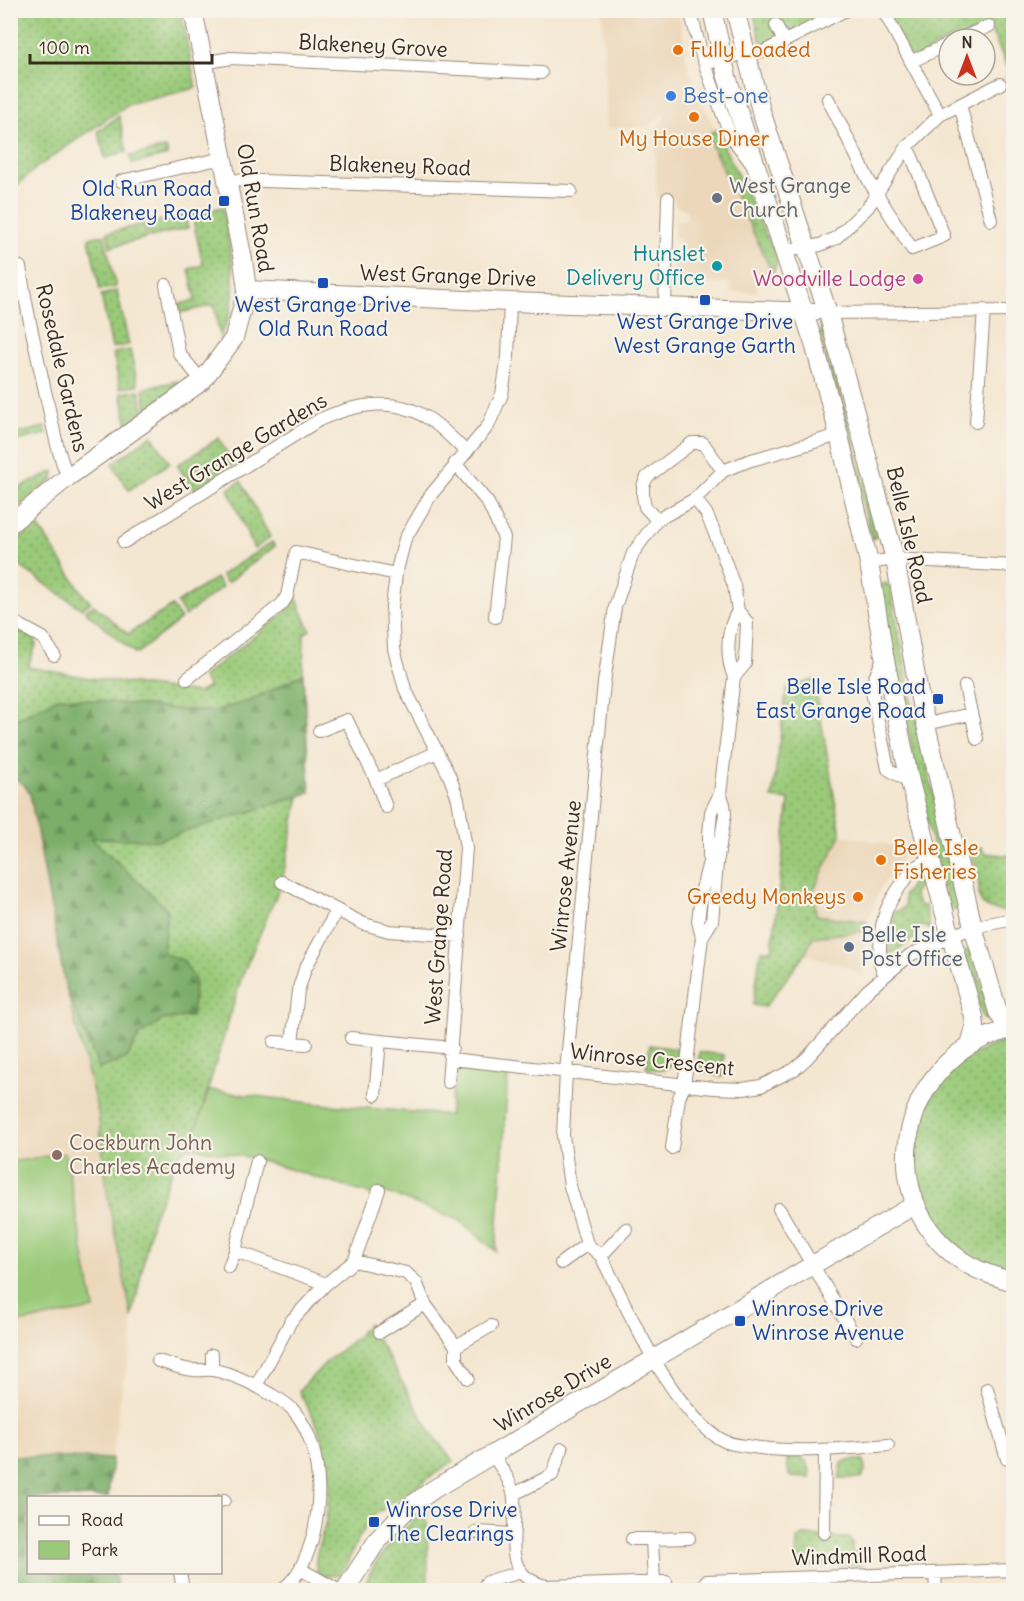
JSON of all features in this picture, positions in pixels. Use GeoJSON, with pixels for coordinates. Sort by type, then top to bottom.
{"type":"FeatureCollection","features":[{"type":"Feature","properties":{"kind":"street","name":"Old Run Road"},"geometry":{"type":"LineString","coordinates":[[10,524],[68,477],[202,381],[234,338],[247,290],[194,10]]}},
{"type":"Feature","properties":{"kind":"street"},"geometry":{"type":"LineString","coordinates":[[690,10],[705,64],[730,135],[758,171]]}},
{"type":"Feature","properties":{"kind":"street"},"geometry":{"type":"LineString","coordinates":[[711,10],[723,59],[785,251],[839,435],[868,563],[910,782],[974,1017],[975,1027],[970,1045]]}},
{"type":"Feature","properties":{"kind":"street","name":"Belle Isle Road"},"geometry":{"type":"LineString","coordinates":[[735,10],[755,52],[761,111],[828,313],[895,559],[926,724],[973,927],[998,1012],[1014,1028]]}},
{"type":"Feature","properties":{"kind":"street"},"geometry":{"type":"LineString","coordinates":[[705,64],[755,52],[784,42],[846,10]]}},
{"type":"Feature","properties":{"kind":"street"},"geometry":{"type":"LineString","coordinates":[[883,10],[940,115]]}},
{"type":"Feature","properties":{"kind":"street"},"geometry":{"type":"LineString","coordinates":[[776,25],[784,42]]}},
{"type":"Feature","properties":{"kind":"street"},"geometry":{"type":"LineString","coordinates":[[912,60],[937,49]]}},
{"type":"Feature","properties":{"kind":"street","name":"Blakeney Grove"},"geometry":{"type":"LineString","coordinates":[[203,63],[231,58],[540,74]]}},
{"type":"Feature","properties":{"kind":"street"},"geometry":{"type":"LineString","coordinates":[[785,251],[820,245],[836,238],[856,220],[877,194],[907,147],[940,115],[1000,84]]}},
{"type":"Feature","properties":{"kind":"street"},"geometry":{"type":"LineString","coordinates":[[828,99],[877,194],[912,249],[944,236],[907,147]]}},
{"type":"Feature","properties":{"kind":"street"},"geometry":{"type":"LineString","coordinates":[[960,105],[991,220]]}},
{"type":"Feature","properties":{"kind":"street"},"geometry":{"type":"LineString","coordinates":[[121,181],[223,158]]}},
{"type":"Feature","properties":{"kind":"street","name":"Blakeney Road"},"geometry":{"type":"LineString","coordinates":[[228,180],[571,191]]}},
{"type":"Feature","properties":{"kind":"street"},"geometry":{"type":"LineString","coordinates":[[666,306],[674,215],[669,198]]}},
{"type":"Feature","properties":{"kind":"street","name":"Rosedale Gardens"},"geometry":{"type":"LineString","coordinates":[[20,267],[45,391],[62,462],[68,477]]}},
{"type":"Feature","properties":{"kind":"street"},"geometry":{"type":"LineString","coordinates":[[166,285],[179,352],[202,381]]}},
{"type":"Feature","properties":{"kind":"street","name":"West Grange Drive"},"geometry":{"type":"LineString","coordinates":[[247,290],[828,313]]}},
{"type":"Feature","properties":{"kind":"street","name":"West Grange Road"},"geometry":{"type":"LineString","coordinates":[[448,1082],[466,848],[458,799],[405,688],[395,653],[392,607],[396,574],[405,539],[430,496],[465,450],[488,426],[502,394],[508,357],[510,302]]}},
{"type":"Feature","properties":{"kind":"street"},"geometry":{"type":"LineString","coordinates":[[976,422],[984,310]]}},
{"type":"Feature","properties":{"kind":"street"},"geometry":{"type":"LineString","coordinates":[[828,313],[1014,311]]}},
{"type":"Feature","properties":{"kind":"street","name":"West Grange Gardens"},"geometry":{"type":"LineString","coordinates":[[124,542],[319,420],[340,411],[386,404],[410,409],[427,417],[465,450]]}},
{"type":"Feature","properties":{"kind":"street","name":"Winrose Avenue"},"geometry":{"type":"LineString","coordinates":[[587,1244],[570,1186],[563,1136],[566,1071],[604,683],[615,607],[633,553],[657,520],[695,499],[723,471],[747,461],[839,435]]}},
{"type":"Feature","properties":{"kind":"street"},"geometry":{"type":"LineString","coordinates":[[657,520],[645,507],[643,486],[647,477],[692,443],[703,443],[723,471]]}},
{"type":"Feature","properties":{"kind":"street"},"geometry":{"type":"LineString","coordinates":[[455,463],[488,503],[504,538],[495,617]]}},
{"type":"Feature","properties":{"kind":"street"},"geometry":{"type":"LineString","coordinates":[[672,1148],[679,1098],[684,1085],[702,937],[698,921],[702,889],[713,862],[709,834],[711,812],[720,794],[734,677],[729,664],[730,622],[738,611],[734,586],[725,558],[706,513],[695,499]]}},
{"type":"Feature","properties":{"kind":"street"},"geometry":{"type":"LineString","coordinates":[[187,679],[282,604],[287,596],[296,552],[396,574]]}},
{"type":"Feature","properties":{"kind":"street"},"geometry":{"type":"LineString","coordinates":[[868,563],[895,559],[1014,566]]}},
{"type":"Feature","properties":{"kind":"street"},"geometry":{"type":"LineString","coordinates":[[10,620],[43,638],[54,655]]}},
{"type":"Feature","properties":{"kind":"street"},"geometry":{"type":"LineString","coordinates":[[965,686],[977,739]]}},
{"type":"Feature","properties":{"kind":"street"},"geometry":{"type":"LineString","coordinates":[[926,724],[971,714]]}},
{"type":"Feature","properties":{"kind":"street"},"geometry":{"type":"LineString","coordinates":[[319,731],[347,720],[376,780],[386,807]]}},
{"type":"Feature","properties":{"kind":"street"},"geometry":{"type":"LineString","coordinates":[[376,780],[437,752]]}},
{"type":"Feature","properties":{"kind":"street"},"geometry":{"type":"LineString","coordinates":[[885,975],[880,962],[884,914],[890,899],[907,877],[918,866],[930,860]]}},
{"type":"Feature","properties":{"kind":"street"},"geometry":{"type":"LineString","coordinates":[[282,882],[364,924],[389,931],[460,936]]}},
{"type":"Feature","properties":{"kind":"street"},"geometry":{"type":"LineString","coordinates":[[292,1043],[298,991],[304,969],[337,910]]}},
{"type":"Feature","properties":{"kind":"street","name":"Winrose Crescent"},"geometry":{"type":"LineString","coordinates":[[351,1038],[566,1071],[684,1085],[743,1089],[761,1086],[795,1069],[868,990],[910,955],[973,927],[1014,919]]}},
{"type":"Feature","properties":{"kind":"street"},"geometry":{"type":"LineString","coordinates":[[1014,1028],[970,1045],[943,1066],[923,1093],[911,1122],[907,1152],[909,1179],[916,1204],[929,1228],[955,1256],[984,1274],[1014,1282]]}},
{"type":"Feature","properties":{"kind":"street"},"geometry":{"type":"LineString","coordinates":[[375,1095],[380,1041]]}},
{"type":"Feature","properties":{"kind":"street"},"geometry":{"type":"LineString","coordinates":[[274,1042],[306,1044]]}},
{"type":"Feature","properties":{"kind":"street"},"geometry":{"type":"LineString","coordinates":[[230,1267],[257,1161]]}},
{"type":"Feature","properties":{"kind":"street"},"geometry":{"type":"LineString","coordinates":[[256,1386],[291,1321],[326,1284],[354,1261],[379,1190]]}},
{"type":"Feature","properties":{"kind":"street","name":"Winrose Drive"},"geometry":{"type":"LineString","coordinates":[[345,1590],[380,1538],[409,1507],[434,1489],[916,1204]]}},
{"type":"Feature","properties":{"kind":"street"},"geometry":{"type":"LineString","coordinates":[[779,1209],[856,1338]]}},
{"type":"Feature","properties":{"kind":"street"},"geometry":{"type":"LineString","coordinates":[[601,1256],[626,1229]]}},
{"type":"Feature","properties":{"kind":"street"},"geometry":{"type":"LineString","coordinates":[[561,1263],[587,1244],[601,1256],[654,1359],[683,1403],[704,1428],[726,1442],[773,1450],[825,1450],[888,1445]]}},
{"type":"Feature","properties":{"kind":"street"},"geometry":{"type":"LineString","coordinates":[[235,1251],[326,1284]]}},
{"type":"Feature","properties":{"kind":"street"},"geometry":{"type":"LineString","coordinates":[[354,1261],[406,1273],[416,1282],[425,1304],[456,1347],[456,1360],[468,1378]]}},
{"type":"Feature","properties":{"kind":"street"},"geometry":{"type":"LineString","coordinates":[[380,1332],[425,1304]]}},
{"type":"Feature","properties":{"kind":"street"},"geometry":{"type":"LineString","coordinates":[[456,1347],[491,1326]]}},
{"type":"Feature","properties":{"kind":"street"},"geometry":{"type":"LineString","coordinates":[[212,1355],[213,1370]]}},
{"type":"Feature","properties":{"kind":"street"},"geometry":{"type":"LineString","coordinates":[[158,1361],[192,1370],[213,1370],[256,1386],[294,1410],[304,1426],[314,1450],[318,1479],[318,1508],[313,1535],[300,1569],[283,1590]]}},
{"type":"Feature","properties":{"kind":"street"},"geometry":{"type":"LineString","coordinates":[[987,1389],[1007,1459],[1014,1457]]}},
{"type":"Feature","properties":{"kind":"street"},"geometry":{"type":"LineString","coordinates":[[514,1494],[552,1475],[562,1449]]}},
{"type":"Feature","properties":{"kind":"street"},"geometry":{"type":"LineString","coordinates":[[824,1533],[825,1450]]}},
{"type":"Feature","properties":{"kind":"street"},"geometry":{"type":"LineString","coordinates":[[494,1455],[514,1494],[514,1554],[520,1572],[535,1587],[660,1583],[652,1539]]}},
{"type":"Feature","properties":{"kind":"street"},"geometry":{"type":"LineString","coordinates":[[476,1532],[513,1534]]}},
{"type":"Feature","properties":{"kind":"street"},"geometry":{"type":"LineString","coordinates":[[632,1539],[689,1538]]}},
{"type":"Feature","properties":{"kind":"street"},"geometry":{"type":"LineString","coordinates":[[300,1569],[338,1590]]}},
{"type":"Feature","properties":{"kind":"street","name":"Windmill Road"},"geometry":{"type":"LineString","coordinates":[[706,1581],[1014,1570]]}},
{"type":"Feature","properties":{"kind":"street"},"geometry":{"type":"LineString","coordinates":[[484,1590],[486,1583],[491,1580],[509,1577],[520,1572]]}},
{"type":"Feature","properties":{"kind":"street"},"geometry":{"type":"LineString","coordinates":[[935,1573],[936,1590]]}},
{"type":"Feature","properties":{"kind":"street"},"geometry":{"type":"LineString","coordinates":[[180,1574],[183,1590]]}},
{"type":"Feature","properties":{"kind":"shaded area"},"geometry":{"type":"Polygon","coordinates":[[[602,11],[679,11],[686,59],[700,98],[716,130],[707,135],[771,270],[759,277],[757,293],[731,292],[731,284],[672,282],[673,256],[679,250],[679,241],[674,238],[675,222],[687,220],[686,210],[675,205],[673,198],[657,198],[654,130],[666,117],[664,113],[648,127],[607,128],[602,11]]]}},
{"type":"Feature","properties":{"kind":"shaded area","name":"Cockburn John Charles Academy"},"geometry":{"type":"Polygon","coordinates":[[[10,775],[25,786],[30,794],[65,984],[98,1112],[108,1198],[132,1318],[132,1343],[121,1394],[112,1459],[11,1456],[10,775]]]}},
{"type":"Feature","properties":{"kind":"shaded area"},"geometry":{"type":"Polygon","coordinates":[[[841,835],[902,847],[911,845],[881,887],[867,922],[816,915],[814,889],[841,835]]]}},
{"type":"Feature","properties":{"kind":"shaded area"},"geometry":{"type":"Polygon","coordinates":[[[866,931],[863,977],[847,967],[805,954],[813,937],[866,931]]]}},
{"type":"Feature","properties":{"kind":"green space"},"geometry":{"type":"Polygon","coordinates":[[[11,10],[181,11],[196,88],[127,105],[36,168],[11,191],[11,10]]]}},
{"type":"Feature","properties":{"kind":"green space"},"geometry":{"type":"Polygon","coordinates":[[[753,10],[846,11],[763,52],[753,10]]]}},
{"type":"Feature","properties":{"kind":"green space"},"geometry":{"type":"Polygon","coordinates":[[[883,11],[1013,11],[1013,104],[1006,76],[1010,72],[997,44],[997,27],[937,27],[937,46],[912,61],[883,11]]]}},
{"type":"Feature","properties":{"kind":"green space"},"geometry":{"type":"Polygon","coordinates":[[[119,116],[127,152],[105,158],[98,131],[119,116]]]}},
{"type":"Feature","properties":{"kind":"green space"},"geometry":{"type":"Polygon","coordinates":[[[716,130],[775,253],[777,261],[771,280],[762,279],[771,270],[707,135],[716,130]]]}},
{"type":"Feature","properties":{"kind":"green space"},"geometry":{"type":"Polygon","coordinates":[[[166,148],[168,155],[132,164],[130,156],[166,148]]]}},
{"type":"Feature","properties":{"kind":"green space"},"geometry":{"type":"Polygon","coordinates":[[[223,207],[231,259],[233,297],[228,320],[220,337],[214,305],[179,313],[177,305],[196,300],[189,269],[203,265],[192,215],[223,207]]]}},
{"type":"Feature","properties":{"kind":"green space"},"geometry":{"type":"Polygon","coordinates":[[[184,215],[188,228],[150,237],[147,224],[184,215]]]}},
{"type":"Feature","properties":{"kind":"green space"},"geometry":{"type":"Polygon","coordinates":[[[144,224],[147,238],[110,247],[107,233],[144,224]]]}},
{"type":"Feature","properties":{"kind":"green space"},"geometry":{"type":"Polygon","coordinates":[[[104,235],[116,287],[100,290],[89,238],[104,235]]]}},
{"type":"Feature","properties":{"kind":"green space"},"geometry":{"type":"Polygon","coordinates":[[[117,291],[129,345],[112,348],[101,295],[117,291]]]}},
{"type":"Feature","properties":{"kind":"green space"},"geometry":{"type":"Polygon","coordinates":[[[819,331],[824,331],[878,531],[878,535],[872,539],[819,331]]]}},
{"type":"Feature","properties":{"kind":"green space"},"geometry":{"type":"Polygon","coordinates":[[[130,350],[138,385],[120,388],[113,353],[130,350]]]}},
{"type":"Feature","properties":{"kind":"green space"},"geometry":{"type":"Polygon","coordinates":[[[177,381],[176,389],[147,409],[143,389],[177,381]]]}},
{"type":"Feature","properties":{"kind":"green space"},"geometry":{"type":"Polygon","coordinates":[[[139,390],[144,412],[127,423],[121,393],[139,390]]]}},
{"type":"Feature","properties":{"kind":"green space"},"geometry":{"type":"Polygon","coordinates":[[[45,427],[47,434],[11,442],[11,435],[45,427]]]}},
{"type":"Feature","properties":{"kind":"green space"},"geometry":{"type":"Polygon","coordinates":[[[152,435],[170,463],[129,490],[112,464],[152,435]]]}},
{"type":"Feature","properties":{"kind":"green space"},"geometry":{"type":"Polygon","coordinates":[[[219,438],[233,465],[194,490],[177,465],[219,438]]]}},
{"type":"Feature","properties":{"kind":"green space"},"geometry":{"type":"Polygon","coordinates":[[[54,471],[53,479],[13,511],[10,492],[54,471]]]}},
{"type":"Feature","properties":{"kind":"green space"},"geometry":{"type":"Polygon","coordinates":[[[241,481],[270,537],[254,549],[228,489],[241,481]]]}},
{"type":"Feature","properties":{"kind":"green space"},"geometry":{"type":"Polygon","coordinates":[[[36,523],[85,597],[91,602],[82,609],[11,560],[11,548],[36,523]]]}},
{"type":"Feature","properties":{"kind":"green space"},"geometry":{"type":"Polygon","coordinates":[[[272,542],[275,546],[227,583],[221,575],[272,542]]]}},
{"type":"Feature","properties":{"kind":"green space"},"geometry":{"type":"Polygon","coordinates":[[[216,578],[222,587],[185,616],[177,603],[216,578]]]}},
{"type":"Feature","properties":{"kind":"green space"},"geometry":{"type":"Polygon","coordinates":[[[886,583],[890,586],[912,703],[961,909],[949,911],[930,835],[878,586],[886,583]]]}},
{"type":"Feature","properties":{"kind":"green space"},"geometry":{"type":"Polygon","coordinates":[[[295,595],[310,630],[304,634],[303,674],[250,701],[213,711],[60,697],[11,722],[11,627],[35,639],[36,645],[28,667],[198,693],[209,687],[202,677],[289,609],[295,595]]]}},
{"type":"Feature","properties":{"kind":"green space"},"geometry":{"type":"Polygon","coordinates":[[[94,605],[128,634],[172,606],[181,619],[136,654],[85,611],[94,605]]]}},
{"type":"Feature","properties":{"kind":"green space"},"geometry":{"type":"Polygon","coordinates":[[[303,674],[310,793],[158,840],[91,838],[167,909],[163,953],[184,961],[195,981],[192,1016],[162,1020],[139,1036],[127,1058],[99,1069],[65,984],[30,794],[25,786],[11,775],[11,722],[60,697],[213,711],[250,701],[303,674]]]}},
{"type":"Feature","properties":{"kind":"green space"},"geometry":{"type":"Polygon","coordinates":[[[814,680],[841,835],[814,889],[816,915],[867,922],[866,931],[813,937],[805,954],[765,1007],[753,1005],[761,950],[772,950],[789,800],[772,798],[787,688],[814,680]]]}},
{"type":"Feature","properties":{"kind":"green space"},"geometry":{"type":"Polygon","coordinates":[[[299,796],[282,882],[242,976],[196,1129],[187,1147],[176,1160],[152,1221],[132,1318],[108,1198],[98,1112],[65,984],[99,1069],[127,1058],[139,1036],[162,1020],[192,1016],[184,961],[162,953],[167,909],[90,837],[158,840],[299,796]]]}},
{"type":"Feature","properties":{"kind":"green space"},"geometry":{"type":"Polygon","coordinates":[[[982,847],[984,853],[1013,856],[1009,911],[988,908],[980,900],[979,885],[970,848],[982,847]]]}},
{"type":"Feature","properties":{"kind":"green space"},"geometry":{"type":"Polygon","coordinates":[[[918,878],[920,887],[915,891],[914,897],[919,905],[925,906],[930,929],[919,927],[915,931],[915,938],[888,956],[889,939],[896,930],[892,921],[895,911],[905,906],[904,895],[918,878]]]}},
{"type":"Feature","properties":{"kind":"green space"},"geometry":{"type":"Polygon","coordinates":[[[972,950],[991,1017],[983,1019],[963,953],[972,950]]]}},
{"type":"Feature","properties":{"kind":"green space"},"geometry":{"type":"Polygon","coordinates":[[[1013,1039],[1013,1272],[991,1266],[971,1256],[953,1242],[938,1224],[923,1196],[915,1167],[916,1138],[924,1111],[938,1087],[958,1066],[983,1049],[1013,1039]]]}},
{"type":"Feature","properties":{"kind":"green space"},"geometry":{"type":"Polygon","coordinates":[[[650,1045],[679,1049],[674,1064],[663,1070],[646,1068],[650,1045]]]}},
{"type":"Feature","properties":{"kind":"green space"},"geometry":{"type":"Polygon","coordinates":[[[699,1052],[724,1055],[722,1077],[703,1070],[699,1063],[699,1052]]]}},
{"type":"Feature","properties":{"kind":"green space"},"geometry":{"type":"Polygon","coordinates":[[[463,1071],[508,1076],[496,1251],[459,1220],[379,1190],[372,1195],[253,1158],[187,1147],[196,1129],[209,1090],[318,1104],[449,1115],[454,1083],[458,1073],[463,1071]]]}},
{"type":"Feature","properties":{"kind":"green space"},"geometry":{"type":"Polygon","coordinates":[[[65,1153],[94,1309],[11,1324],[11,1162],[65,1153]]]}},
{"type":"Feature","properties":{"kind":"green space"},"geometry":{"type":"Polygon","coordinates":[[[368,1323],[432,1434],[453,1461],[372,1517],[358,1539],[345,1568],[339,1574],[325,1577],[317,1572],[316,1558],[327,1514],[329,1490],[327,1466],[319,1430],[299,1391],[327,1361],[358,1336],[368,1323]]]}},
{"type":"Feature","properties":{"kind":"green space"},"geometry":{"type":"Polygon","coordinates":[[[11,1456],[112,1459],[108,1496],[27,1496],[27,1574],[114,1574],[119,1590],[11,1590],[11,1456]]]}},
{"type":"Feature","properties":{"kind":"green space"},"geometry":{"type":"Polygon","coordinates":[[[787,1458],[798,1458],[805,1461],[809,1467],[810,1478],[789,1475],[787,1458]]]}},
{"type":"Feature","properties":{"kind":"green space"},"geometry":{"type":"Polygon","coordinates":[[[848,1460],[864,1460],[865,1472],[861,1478],[839,1478],[842,1463],[848,1460]]]}},
{"type":"Feature","properties":{"kind":"green space"},"geometry":{"type":"Polygon","coordinates":[[[427,1509],[428,1590],[364,1590],[373,1567],[389,1545],[427,1509]]]}},
{"type":"Feature","properties":{"kind":"green space"},"geometry":{"type":"Polygon","coordinates":[[[803,1536],[849,1538],[852,1542],[852,1553],[861,1553],[861,1565],[796,1566],[797,1540],[803,1536]]]}},
{"type":"Feature","properties":{"kind":"place","name":"Fully Loaded"},"geometry":{"type":"Point","coordinates":[678,50]}},
{"type":"Feature","properties":{"kind":"place","name":"Best-one"},"geometry":{"type":"Point","coordinates":[671,96]}},
{"type":"Feature","properties":{"kind":"place","name":"My House Diner"},"geometry":{"type":"Point","coordinates":[694,117]}},
{"type":"Feature","properties":{"kind":"place","name":"West Grange Church"},"geometry":{"type":"Point","coordinates":[717,198]}},
{"type":"Feature","properties":{"kind":"place","name":"Old Run Road Blakeney Road"},"geometry":{"type":"Point","coordinates":[224,201]}},
{"type":"Feature","properties":{"kind":"place","name":"Hunslet Delivery Office"},"geometry":{"type":"Point","coordinates":[717,266]}},
{"type":"Feature","properties":{"kind":"place","name":"Woodville Lodge"},"geometry":{"type":"Point","coordinates":[918,279]}},
{"type":"Feature","properties":{"kind":"place","name":"West Grange Drive Old Run Road"},"geometry":{"type":"Point","coordinates":[323,283]}},
{"type":"Feature","properties":{"kind":"place","name":"West Grange Drive West Grange Garth"},"geometry":{"type":"Point","coordinates":[705,300]}},
{"type":"Feature","properties":{"kind":"place","name":"Belle Isle Road East Grange Road"},"geometry":{"type":"Point","coordinates":[938,699]}},
{"type":"Feature","properties":{"kind":"place","name":"Belle Isle Fisheries"},"geometry":{"type":"Point","coordinates":[881,860]}},
{"type":"Feature","properties":{"kind":"place","name":"Greedy Monkeys"},"geometry":{"type":"Point","coordinates":[858,897]}},
{"type":"Feature","properties":{"kind":"place","name":"Belle Isle Post Office"},"geometry":{"type":"Point","coordinates":[849,947]}},
{"type":"Feature","properties":{"kind":"place","name":"Cockburn John Charles Academy"},"geometry":{"type":"Point","coordinates":[57,1155]}},
{"type":"Feature","properties":{"kind":"place","name":"Winrose Drive Winrose Avenue"},"geometry":{"type":"Point","coordinates":[740,1321]}},
{"type":"Feature","properties":{"kind":"place","name":"Winrose Drive The Clearings"},"geometry":{"type":"Point","coordinates":[374,1522]}}]}
